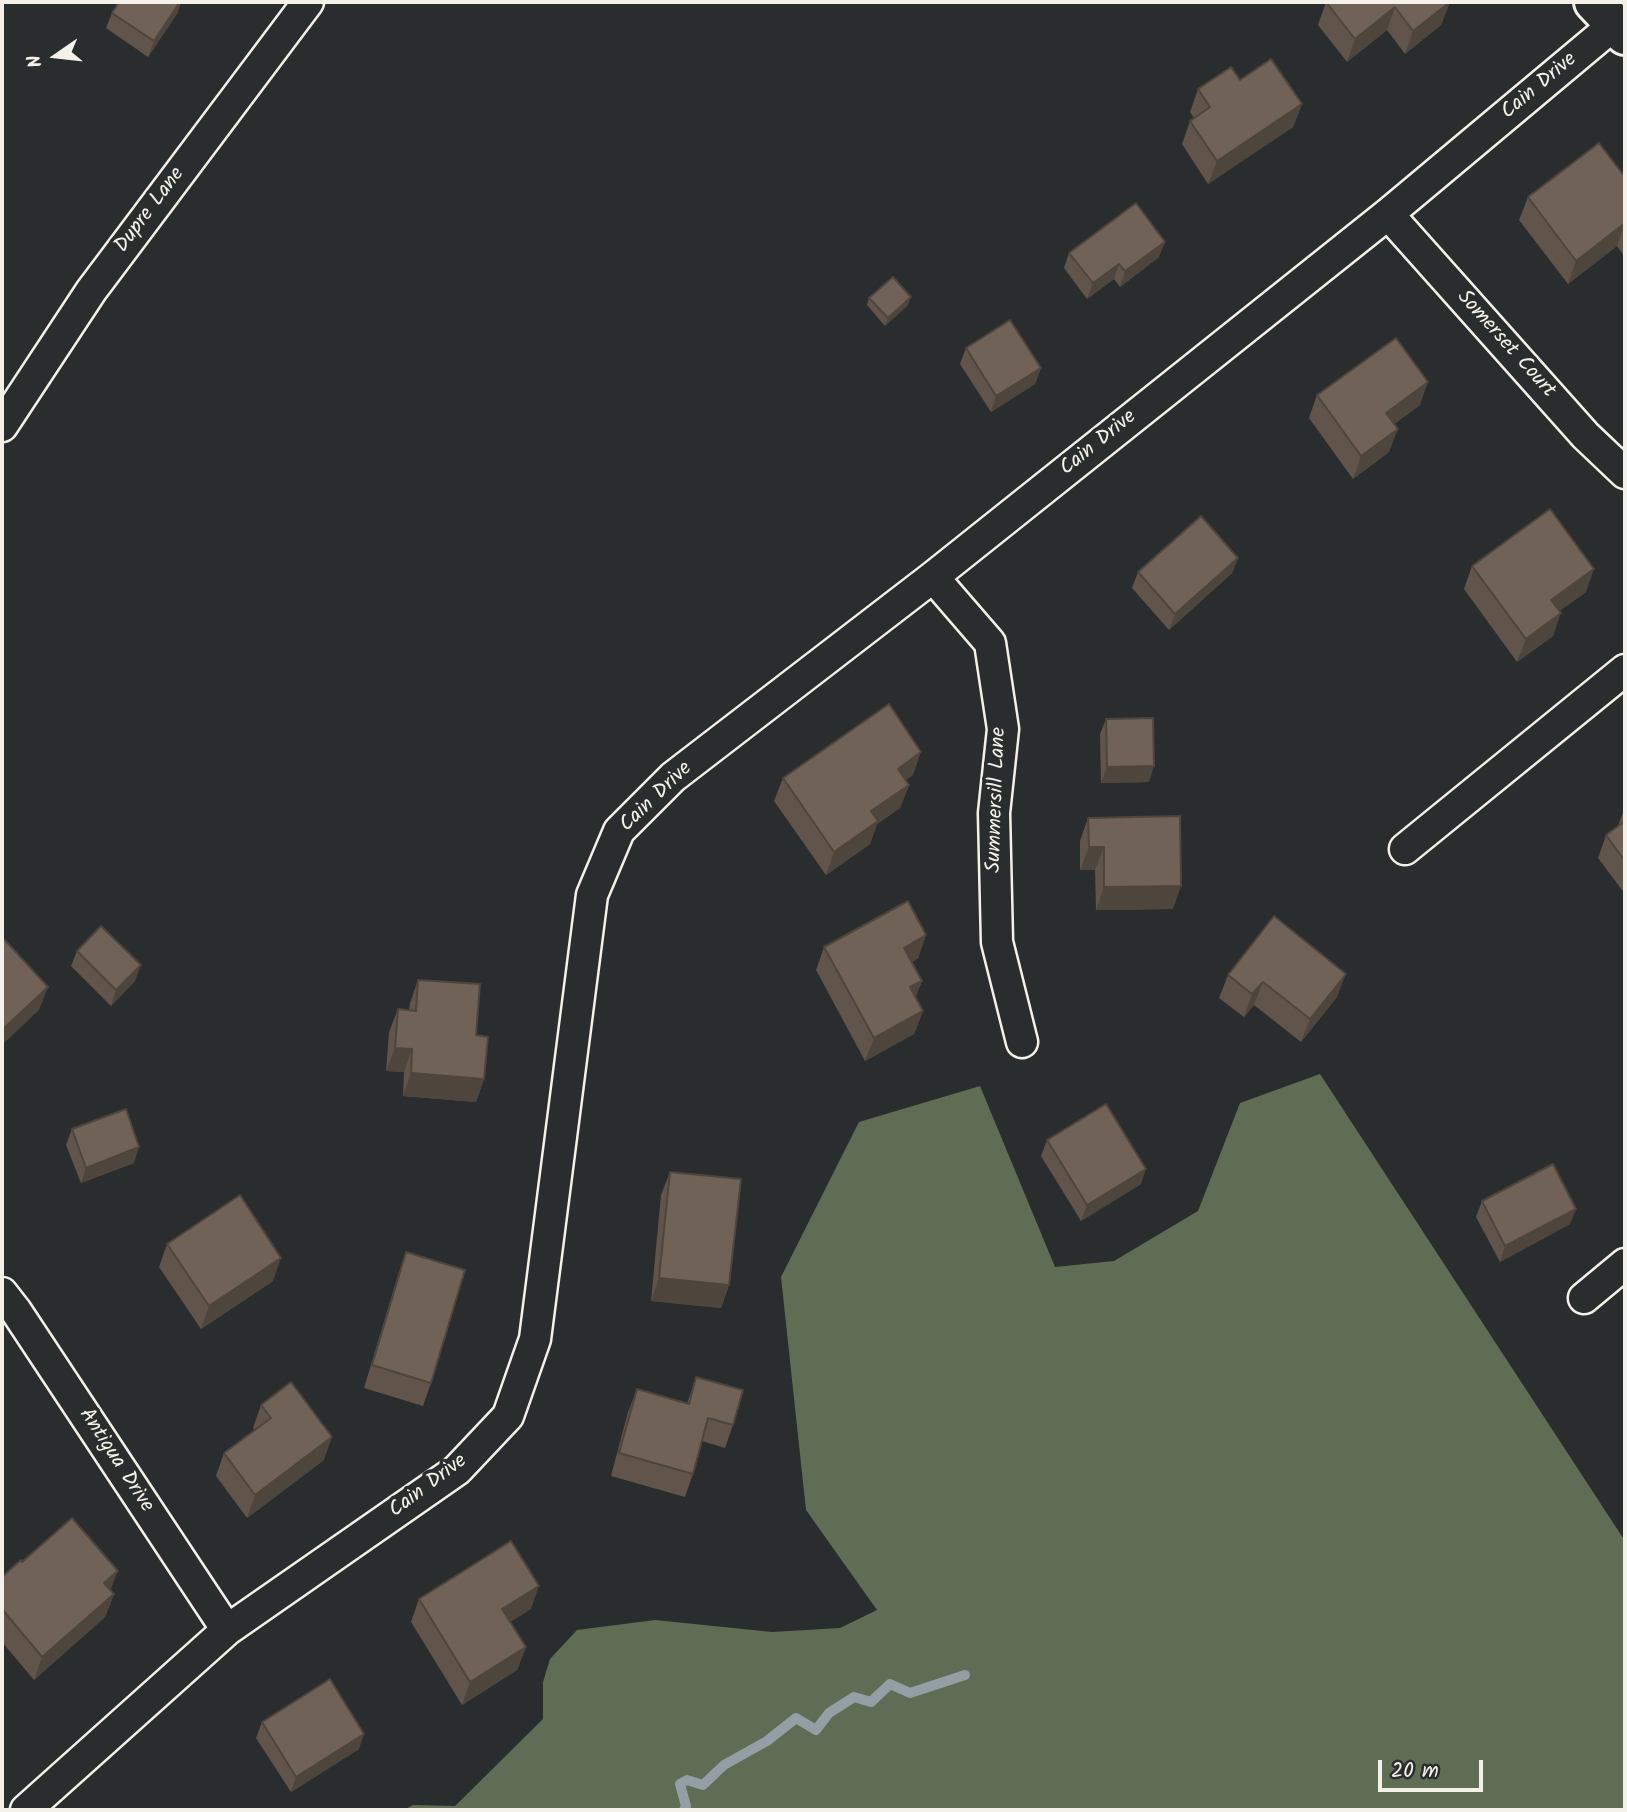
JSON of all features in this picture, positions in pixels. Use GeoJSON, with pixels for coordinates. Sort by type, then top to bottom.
{"type":"FeatureCollection","features":[{"type":"Feature","properties":{"kind":"street","name":"Dupre Lane"},"geometry":{"type":"LineString","coordinates":[[2,426],[91,291],[308,2]]}},
{"type":"Feature","properties":{"kind":"street","name":"Cain Drive"},"geometry":{"type":"LineString","coordinates":[[26,1810],[228,1630],[457,1470],[508,1416],[535,1339],[592,895],[619,831],[673,777],[933,577],[1388,214],[1611,20]]}},
{"type":"Feature","properties":{"kind":"street","name":"Somerset Court"},"geometry":{"type":"LineString","coordinates":[[1388,214],[1585,435],[1625,473]]}},
{"type":"Feature","properties":{"kind":"street","name":"Summersill Lane"},"geometry":{"type":"LineString","coordinates":[[933,577],[990,643],[1003,729],[994,813],[997,943],[1022,1042]]}},
{"type":"Feature","properties":{"kind":"street"},"geometry":{"type":"LineString","coordinates":[[1405,849],[1625,670]]}},
{"type":"Feature","properties":{"kind":"street"},"geometry":{"type":"LineString","coordinates":[[1584,1298],[1625,1264]]}},
{"type":"Feature","properties":{"kind":"street","name":"Antigua Drive"},"geometry":{"type":"LineString","coordinates":[[2,1293],[228,1630]]}},
{"type":"Feature","properties":{"kind":"green space"},"geometry":{"type":"Polygon","coordinates":[[[1320,1074],[1625,1541],[1625,1810],[404,1810],[413,1805],[455,1806],[543,1719],[543,1682],[550,1659],[577,1630],[655,1620],[772,1632],[840,1628],[877,1610],[806,1510],[781,1277],[859,1122],[980,1086],[1055,1267],[1114,1261],[1198,1211],[1240,1103],[1320,1074]]]}},
{"type":"Feature","properties":{"kind":"building"},"geometry":{"type":"Polygon","coordinates":[[[119,2],[180,2],[154,41],[112,13],[119,2]]]}},
{"type":"Feature","properties":{"kind":"building"},"geometry":{"type":"Polygon","coordinates":[[[1326,2],[1450,2],[1413,31],[1395,7],[1355,39],[1326,2]]]}},
{"type":"Feature","properties":{"kind":"building"},"geometry":{"type":"Polygon","coordinates":[[[1271,59],[1302,104],[1217,161],[1190,121],[1210,107],[1198,89],[1231,67],[1240,80],[1271,59]]]}},
{"type":"Feature","properties":{"kind":"building"},"geometry":{"type":"Polygon","coordinates":[[[1599,143],[1625,177],[1625,223],[1576,261],[1528,197],[1599,143]]]}},
{"type":"Feature","properties":{"kind":"building"},"geometry":{"type":"Polygon","coordinates":[[[1136,203],[1165,242],[1125,271],[1119,264],[1093,283],[1069,253],[1136,203]]]}},
{"type":"Feature","properties":{"kind":"building"},"geometry":{"type":"Polygon","coordinates":[[[893,277],[911,297],[888,318],[869,298],[893,277]]]}},
{"type":"Feature","properties":{"kind":"building"},"geometry":{"type":"Polygon","coordinates":[[[1010,320],[1041,368],[996,396],[966,348],[1010,320]]]}},
{"type":"Feature","properties":{"kind":"building"},"geometry":{"type":"Polygon","coordinates":[[[1396,338],[1428,382],[1386,413],[1398,429],[1361,456],[1317,395],[1396,338]]]}},
{"type":"Feature","properties":{"kind":"building"},"geometry":{"type":"Polygon","coordinates":[[[1550,509],[1594,569],[1551,600],[1561,613],[1526,639],[1472,566],[1550,509]]]}},
{"type":"Feature","properties":{"kind":"building"},"geometry":{"type":"Polygon","coordinates":[[[1201,516],[1238,558],[1175,614],[1138,572],[1201,516]]]}},
{"type":"Feature","properties":{"kind":"building"},"geometry":{"type":"Polygon","coordinates":[[[889,704],[921,752],[898,769],[909,785],[871,811],[878,821],[834,852],[783,778],[889,704]]]}},
{"type":"Feature","properties":{"kind":"building"},"geometry":{"type":"Polygon","coordinates":[[[1153,718],[1154,766],[1107,767],[1106,719],[1153,718]]]}},
{"type":"Feature","properties":{"kind":"building"},"geometry":{"type":"Polygon","coordinates":[[[1180,816],[1181,886],[1104,887],[1104,847],[1089,847],[1088,818],[1180,816]]]}},
{"type":"Feature","properties":{"kind":"building"},"geometry":{"type":"Polygon","coordinates":[[[1625,821],[1625,861],[1606,835],[1625,821]]]}},
{"type":"Feature","properties":{"kind":"building"},"geometry":{"type":"Polygon","coordinates":[[[908,901],[926,935],[904,948],[922,981],[910,987],[923,1011],[874,1038],[824,947],[908,901]]]}},
{"type":"Feature","properties":{"kind":"building"},"geometry":{"type":"Polygon","coordinates":[[[1274,916],[1346,974],[1310,1019],[1263,982],[1252,994],[1228,975],[1274,916]]]}},
{"type":"Feature","properties":{"kind":"building"},"geometry":{"type":"Polygon","coordinates":[[[101,926],[141,965],[116,990],[77,951],[101,926]]]}},
{"type":"Feature","properties":{"kind":"building"},"geometry":{"type":"Polygon","coordinates":[[[2,937],[48,987],[2,1030],[2,937]]]}},
{"type":"Feature","properties":{"kind":"building"},"geometry":{"type":"Polygon","coordinates":[[[418,980],[480,984],[476,1035],[488,1037],[484,1079],[411,1073],[412,1049],[395,1048],[398,1009],[416,1011],[418,980]]]}},
{"type":"Feature","properties":{"kind":"building"},"geometry":{"type":"Polygon","coordinates":[[[1106,1104],[1146,1169],[1087,1205],[1047,1140],[1106,1104]]]}},
{"type":"Feature","properties":{"kind":"building"},"geometry":{"type":"Polygon","coordinates":[[[126,1109],[139,1147],[86,1168],[72,1129],[126,1109]]]}},
{"type":"Feature","properties":{"kind":"building"},"geometry":{"type":"Polygon","coordinates":[[[1553,1164],[1576,1209],[1505,1246],[1482,1201],[1553,1164]]]}},
{"type":"Feature","properties":{"kind":"building"},"geometry":{"type":"Polygon","coordinates":[[[670,1172],[741,1179],[729,1285],[659,1278],[670,1172]]]}},
{"type":"Feature","properties":{"kind":"building"},"geometry":{"type":"Polygon","coordinates":[[[240,1195],[281,1258],[209,1306],[167,1244],[240,1195]]]}},
{"type":"Feature","properties":{"kind":"building"},"geometry":{"type":"Polygon","coordinates":[[[406,1252],[465,1270],[431,1383],[372,1365],[406,1252]]]}},
{"type":"Feature","properties":{"kind":"building"},"geometry":{"type":"Polygon","coordinates":[[[696,1377],[743,1390],[733,1425],[708,1418],[693,1474],[619,1453],[637,1389],[689,1404],[696,1377]]]}},
{"type":"Feature","properties":{"kind":"building"},"geometry":{"type":"Polygon","coordinates":[[[291,1382],[332,1437],[255,1495],[224,1453],[271,1418],[261,1405],[291,1382]]]}},
{"type":"Feature","properties":{"kind":"building"},"geometry":{"type":"Polygon","coordinates":[[[72,1518],[118,1571],[104,1583],[114,1594],[42,1657],[2,1609],[2,1577],[72,1518]]]}},
{"type":"Feature","properties":{"kind":"building"},"geometry":{"type":"Polygon","coordinates":[[[511,1541],[539,1586],[502,1609],[526,1647],[470,1682],[419,1599],[511,1541]]]}},
{"type":"Feature","properties":{"kind":"building"},"geometry":{"type":"Polygon","coordinates":[[[330,1679],[364,1734],[296,1777],[262,1722],[330,1679]]]}},
{"type":"Feature","properties":{"kind":"waterway"},"geometry":{"type":"LineString","coordinates":[[684,1810],[686,1806],[680,1784],[687,1780],[703,1785],[724,1765],[767,1741],[796,1718],[816,1730],[829,1713],[854,1697],[871,1702],[890,1684],[910,1693],[965,1675]]}}]}
